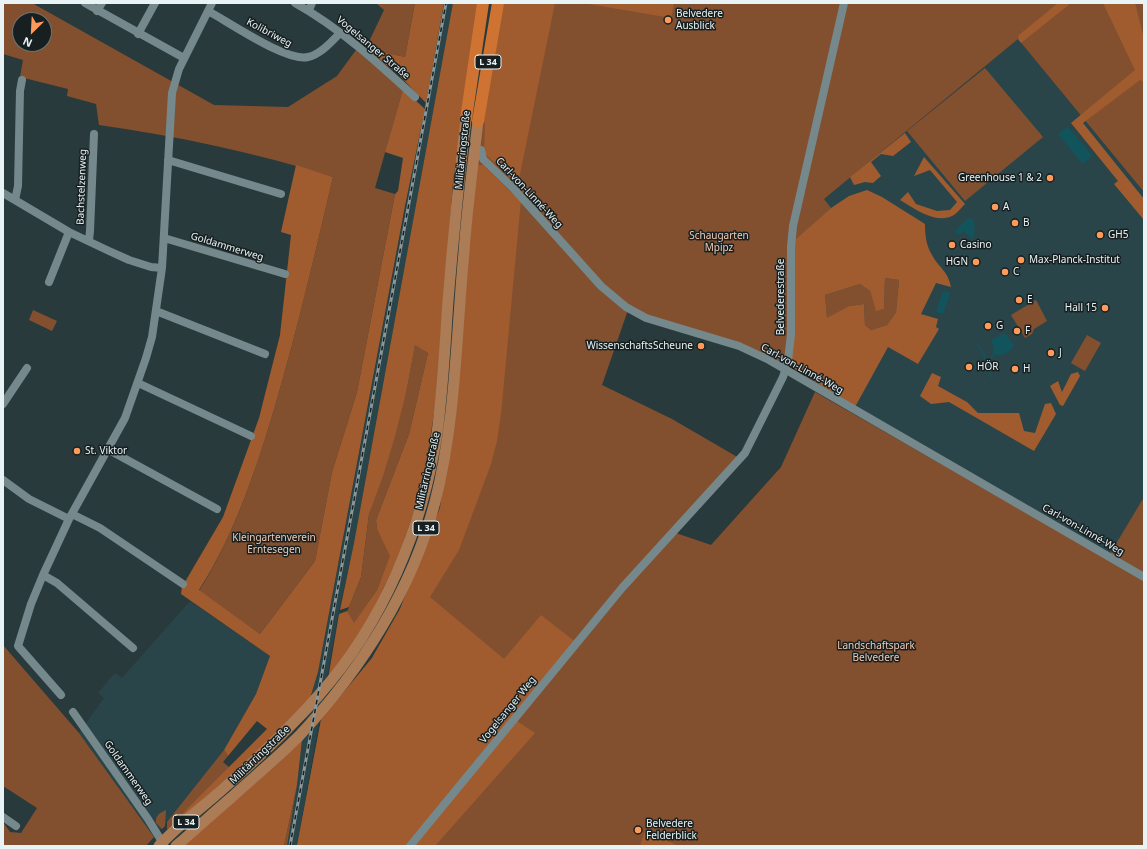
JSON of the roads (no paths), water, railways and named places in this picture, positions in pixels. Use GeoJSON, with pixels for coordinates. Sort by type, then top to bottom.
{"type":"FeatureCollection","features":[{"type":"Feature","properties":{"kind":"highway","name":"Militärringstraße"},"geometry":{"type":"LineString","coordinates":[[466,119],[483,3]]}},
{"type":"Feature","properties":{"kind":"highway","name":"Militärringstraße"},"geometry":{"type":"LineString","coordinates":[[478,121],[498,3]]}},
{"type":"Feature","properties":{"kind":"main road","name":"Militärringstraße"},"geometry":{"type":"LineString","coordinates":[[162,845],[287,729],[320,694],[365,632],[397,571],[412,535],[423,500],[437,433],[452,251],[466,119]]}},
{"type":"Feature","properties":{"kind":"main road","name":"Militärringstraße"},"geometry":{"type":"LineString","coordinates":[[176,846],[298,737],[326,706],[375,638],[408,577],[434,504],[449,436],[457,359],[464,252],[478,121]]}},
{"type":"Feature","properties":{"kind":"street"},"geometry":{"type":"LineString","coordinates":[[84,3],[184,58]]}},
{"type":"Feature","properties":{"kind":"street"},"geometry":{"type":"LineString","coordinates":[[97,11],[102,3]]}},
{"type":"Feature","properties":{"kind":"street"},"geometry":{"type":"LineString","coordinates":[[138,34],[155,3]]}},
{"type":"Feature","properties":{"kind":"street"},"geometry":{"type":"LineString","coordinates":[[60,695],[18,646],[31,604],[43,575],[71,516],[109,450],[125,418],[138,383],[152,337],[162,268],[172,93],[184,58],[212,3]]}},
{"type":"Feature","properties":{"kind":"street","name":"Vogelsanger Straße"},"geometry":{"type":"LineString","coordinates":[[295,3],[311,7],[340,33],[380,64],[415,97]]}},
{"type":"Feature","properties":{"kind":"street","name":"Belvederestraße"},"geometry":{"type":"LineString","coordinates":[[622,588],[745,453],[786,370],[791,334],[791,248],[793,226],[844,3]]}},
{"type":"Feature","properties":{"kind":"street","name":"Kolibriweg"},"geometry":{"type":"LineString","coordinates":[[208,11],[277,50],[298,58],[313,56],[340,33]]}},
{"type":"Feature","properties":{"kind":"street"},"geometry":{"type":"LineString","coordinates":[[15,200],[18,186],[20,91],[22,80]]}},
{"type":"Feature","properties":{"kind":"street","name":"Bachstelzenweg"},"geometry":{"type":"LineString","coordinates":[[88,240],[90,231],[94,134]]}},
{"type":"Feature","properties":{"kind":"street","name":"Carl-von-Linné-Weg"},"geometry":{"type":"LineString","coordinates":[[482,150],[483,159],[514,189],[602,286],[626,307],[646,318],[739,346],[786,370],[1144,577]]}},
{"type":"Feature","properties":{"kind":"street"},"geometry":{"type":"LineString","coordinates":[[168,160],[281,194]]}},
{"type":"Feature","properties":{"kind":"street","name":"Bachstelzenweg"},"geometry":{"type":"LineString","coordinates":[[3,194],[69,232],[129,260],[150,267],[162,268]]}},
{"type":"Feature","properties":{"kind":"street","name":"Bachstelzenweg"},"geometry":{"type":"LineString","coordinates":[[49,282],[69,232]]}},
{"type":"Feature","properties":{"kind":"street","name":"Goldammerweg"},"geometry":{"type":"LineString","coordinates":[[164,238],[284,274]]}},
{"type":"Feature","properties":{"kind":"street"},"geometry":{"type":"LineString","coordinates":[[156,311],[265,354]]}},
{"type":"Feature","properties":{"kind":"street"},"geometry":{"type":"LineString","coordinates":[[3,404],[27,368]]}},
{"type":"Feature","properties":{"kind":"street"},"geometry":{"type":"LineString","coordinates":[[138,383],[251,436]]}},
{"type":"Feature","properties":{"kind":"street"},"geometry":{"type":"LineString","coordinates":[[109,450],[217,509]]}},
{"type":"Feature","properties":{"kind":"street"},"geometry":{"type":"LineString","coordinates":[[3,480],[29,499],[94,524],[183,584]]}},
{"type":"Feature","properties":{"kind":"street"},"geometry":{"type":"LineString","coordinates":[[43,575],[57,583],[132,648]]}},
{"type":"Feature","properties":{"kind":"street","name":"Vogelsanger Weg"},"geometry":{"type":"LineString","coordinates":[[410,846],[622,588]]}},
{"type":"Feature","properties":{"kind":"street","name":"Goldammerweg"},"geometry":{"type":"LineString","coordinates":[[73,712],[148,819],[162,845]]}},
{"type":"Feature","properties":{"kind":"street"},"geometry":{"type":"LineString","coordinates":[[3,818],[16,826]]}},
{"type":"Feature","properties":{"kind":"water"},"geometry":{"type":"Polygon","coordinates":[[[1068,127],[1091,154],[1090,158],[1083,164],[1058,134],[1068,127]]]}},
{"type":"Feature","properties":{"kind":"water"},"geometry":{"type":"Polygon","coordinates":[[[968,218],[973,219],[974,222],[973,240],[964,231],[960,234],[955,232],[968,218]]]}},
{"type":"Feature","properties":{"kind":"water"},"geometry":{"type":"Polygon","coordinates":[[[943,291],[950,293],[943,314],[936,312],[943,291]]]}},
{"type":"Feature","properties":{"kind":"water"},"geometry":{"type":"Polygon","coordinates":[[[1003,333],[1007,335],[1014,346],[1005,354],[993,354],[994,348],[991,341],[1003,333]]]}},
{"type":"Feature","properties":{"kind":"waterway"},"geometry":{"type":"LineString","coordinates":[[978,345],[987,360],[987,365]]}},
{"type":"Feature","properties":{"kind":"waterway"},"geometry":{"type":"LineString","coordinates":[[992,378],[987,366],[993,354]]}},
{"type":"Feature","properties":{"kind":"railway"},"geometry":{"type":"LineString","coordinates":[[290,846],[446,3]]}},
{"type":"Feature","properties":{"kind":"place","name":"Belvedere Ausblick"},"geometry":{"type":"Point","coordinates":[668,20]}},
{"type":"Feature","properties":{"kind":"place","name":"Greenhouse 1 & 2"},"geometry":{"type":"Point","coordinates":[1050,178]}},
{"type":"Feature","properties":{"kind":"place","name":"A"},"geometry":{"type":"Point","coordinates":[995,207]}},
{"type":"Feature","properties":{"kind":"place","name":"B"},"geometry":{"type":"Point","coordinates":[1015,223]}},
{"type":"Feature","properties":{"kind":"place","name":"GH5"},"geometry":{"type":"Point","coordinates":[1100,235]}},
{"type":"Feature","properties":{"kind":"place","name":"Casino"},"geometry":{"type":"Point","coordinates":[952,245]}},
{"type":"Feature","properties":{"kind":"place","name":"Max-Planck-Institut"},"geometry":{"type":"Point","coordinates":[1021,260]}},
{"type":"Feature","properties":{"kind":"place","name":"HGN"},"geometry":{"type":"Point","coordinates":[976,262]}},
{"type":"Feature","properties":{"kind":"place","name":"C"},"geometry":{"type":"Point","coordinates":[1005,272]}},
{"type":"Feature","properties":{"kind":"place","name":"E"},"geometry":{"type":"Point","coordinates":[1019,300]}},
{"type":"Feature","properties":{"kind":"place","name":"Hall 15"},"geometry":{"type":"Point","coordinates":[1105,308]}},
{"type":"Feature","properties":{"kind":"place","name":"G"},"geometry":{"type":"Point","coordinates":[988,326]}},
{"type":"Feature","properties":{"kind":"place","name":"F"},"geometry":{"type":"Point","coordinates":[1017,331]}},
{"type":"Feature","properties":{"kind":"place","name":"WissenschaftsScheune"},"geometry":{"type":"Point","coordinates":[701,346]}},
{"type":"Feature","properties":{"kind":"place","name":"J"},"geometry":{"type":"Point","coordinates":[1051,353]}},
{"type":"Feature","properties":{"kind":"place","name":"HÖR"},"geometry":{"type":"Point","coordinates":[969,367]}},
{"type":"Feature","properties":{"kind":"place","name":"H"},"geometry":{"type":"Point","coordinates":[1015,369]}},
{"type":"Feature","properties":{"kind":"place","name":"St. Viktor"},"geometry":{"type":"Point","coordinates":[77,451]}},
{"type":"Feature","properties":{"kind":"place","name":"Belvedere Felderblick"},"geometry":{"type":"Point","coordinates":[638,830]}},
{"type":"Feature","properties":{"kind":"park label","name":"Schaugarten Mpipz"},"geometry":{"type":"Point","coordinates":[719,242]}},
{"type":"Feature","properties":{"kind":"park label","name":"Kleingartenverein Erntesegen"},"geometry":{"type":"Point","coordinates":[274,544]}},
{"type":"Feature","properties":{"kind":"park label","name":"Landschaftspark Belvedere"},"geometry":{"type":"Point","coordinates":[876,652]}}]}
